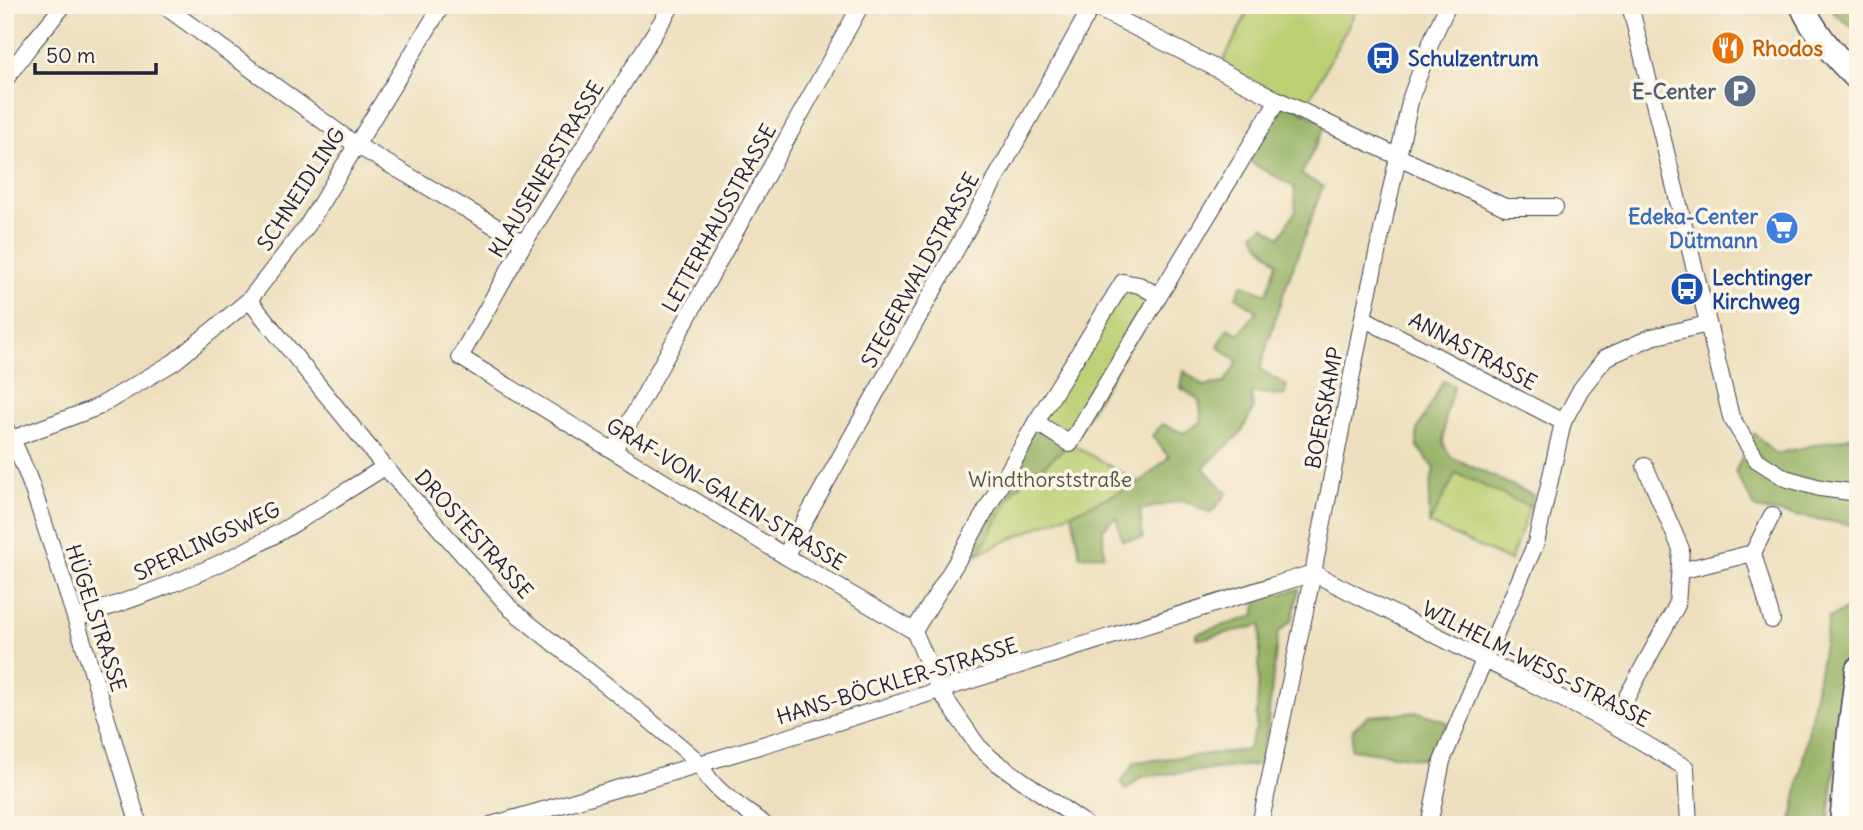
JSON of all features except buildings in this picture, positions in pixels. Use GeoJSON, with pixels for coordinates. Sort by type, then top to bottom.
{"type":"FeatureCollection","features":[{"type":"Feature","properties":{"kind":"highway"},"geometry":{"type":"LineString","coordinates":[[1802,5],[1807,17],[1830,49],[1858,79]]}},
{"type":"Feature","properties":{"kind":"highway"},"geometry":{"type":"LineString","coordinates":[[1830,49],[1858,58]]}},
{"type":"Feature","properties":{"kind":"highway"},"geometry":{"type":"LineString","coordinates":[[1842,825],[1858,669]]}},
{"type":"Feature","properties":{"kind":"street"},"geometry":{"type":"LineString","coordinates":[[5,80],[64,5]]}},
{"type":"Feature","properties":{"kind":"street"},"geometry":{"type":"LineString","coordinates":[[163,5],[356,145],[524,243]]}},
{"type":"Feature","properties":{"kind":"street","name":"SCHNEIDLING"},"geometry":{"type":"LineString","coordinates":[[9,433],[97,407],[174,362],[249,300],[307,226],[442,5]]}},
{"type":"Feature","properties":{"kind":"street","name":"KLAUSENERSTRASSE"},"geometry":{"type":"LineString","coordinates":[[460,357],[524,243],[672,5]]}},
{"type":"Feature","properties":{"kind":"street","name":"LETTERHAUSSTRASSE"},"geometry":{"type":"LineString","coordinates":[[614,450],[861,5]]}},
{"type":"Feature","properties":{"kind":"street","name":"BOERSKAMP"},"geometry":{"type":"LineString","coordinates":[[1260,825],[1363,318],[1411,97],[1448,5]]}},
{"type":"Feature","properties":{"kind":"street"},"geometry":{"type":"LineString","coordinates":[[1630,5],[1731,417],[1757,460],[1785,478],[1820,488],[1858,493]]}},
{"type":"Feature","properties":{"kind":"street"},"geometry":{"type":"LineString","coordinates":[[1092,6],[1278,100],[1505,207],[1555,207]]}},
{"type":"Feature","properties":{"kind":"street","name":"STEGERWALDSTRASSE"},"geometry":{"type":"LineString","coordinates":[[785,556],[1092,6]]}},
{"type":"Feature","properties":{"kind":"street"},"geometry":{"type":"LineString","coordinates":[[1036,422],[1070,444],[1278,100]]}},
{"type":"Feature","properties":{"kind":"street"},"geometry":{"type":"LineString","coordinates":[[1084,822],[992,760],[978,746],[940,691],[914,631],[1036,422],[1123,282],[1139,285],[1160,296]]}},
{"type":"Feature","properties":{"kind":"street","name":"DROSTESTRASSE"},"geometry":{"type":"LineString","coordinates":[[249,300],[385,467],[512,610],[700,763],[705,775],[716,788],[765,825]]}},
{"type":"Feature","properties":{"kind":"street","name":"ANNASTRASSE"},"geometry":{"type":"LineString","coordinates":[[1363,318],[1563,422]]}},
{"type":"Feature","properties":{"kind":"street"},"geometry":{"type":"LineString","coordinates":[[1429,825],[1442,761],[1483,660],[1536,543],[1563,422],[1581,389],[1605,358],[1652,337],[1708,324]]}},
{"type":"Feature","properties":{"kind":"street","name":"GRAF-VON-GALEN-STRASSE"},"geometry":{"type":"LineString","coordinates":[[460,357],[785,556],[914,631]]}},
{"type":"Feature","properties":{"kind":"street","name":"HÜGELSTRASSE"},"geometry":{"type":"LineString","coordinates":[[9,433],[76,618],[139,825]]}},
{"type":"Feature","properties":{"kind":"street"},"geometry":{"type":"LineString","coordinates":[[1612,724],[1677,605],[1681,549],[1645,466]]}},
{"type":"Feature","properties":{"kind":"street","name":"SPERLINGSWEG"},"geometry":{"type":"LineString","coordinates":[[76,618],[155,592],[234,557],[286,529],[385,467]]}},
{"type":"Feature","properties":{"kind":"street"},"geometry":{"type":"LineString","coordinates":[[1772,516],[1753,553],[1772,620]]}},
{"type":"Feature","properties":{"kind":"street"},"geometry":{"type":"LineString","coordinates":[[1680,571],[1753,553]]}},
{"type":"Feature","properties":{"kind":"street","name":"WILHELM-WESS-STRASSE"},"geometry":{"type":"LineString","coordinates":[[1313,573],[1612,724],[1686,768],[1689,825]]}},
{"type":"Feature","properties":{"kind":"street","name":"HANS-BÖCKLER-STRASSE"},"geometry":{"type":"LineString","coordinates":[[491,825],[940,691],[1313,573]]}},
{"type":"Feature","properties":{"kind":"green space"},"geometry":{"type":"Polygon","coordinates":[[[1251,5],[1359,5],[1303,112],[1219,70],[1251,5]]]}},
{"type":"Feature","properties":{"kind":"green space"},"geometry":{"type":"Polygon","coordinates":[[[1831,5],[1858,5],[1858,31],[1835,14],[1831,5]]]}},
{"type":"Feature","properties":{"kind":"green space"},"geometry":{"type":"Polygon","coordinates":[[[1278,100],[1327,123],[1301,175],[1323,186],[1281,300],[1260,369],[1287,386],[1284,396],[1251,392],[1253,409],[1241,433],[1203,468],[1227,493],[1211,513],[1183,500],[1140,510],[1143,538],[1122,540],[1116,516],[1103,529],[1104,555],[1080,556],[1072,513],[1140,483],[1169,457],[1152,436],[1162,424],[1184,433],[1202,421],[1199,400],[1181,388],[1184,371],[1204,386],[1224,383],[1238,362],[1218,346],[1228,328],[1239,334],[1257,311],[1236,297],[1242,284],[1267,294],[1277,262],[1259,243],[1254,233],[1264,226],[1280,237],[1296,210],[1294,187],[1243,158],[1278,100]]]}},
{"type":"Feature","properties":{"kind":"green space","name":"Windthorststraße"},"geometry":{"type":"Polygon","coordinates":[[[1123,282],[1159,296],[1071,444],[1140,483],[956,563],[1123,282]]]}},
{"type":"Feature","properties":{"kind":"green space"},"geometry":{"type":"Polygon","coordinates":[[[1443,381],[1454,386],[1446,413],[1443,443],[1451,457],[1533,495],[1530,507],[1456,473],[1429,524],[1429,495],[1434,468],[1417,446],[1417,430],[1443,381]]]}},
{"type":"Feature","properties":{"kind":"green space"},"geometry":{"type":"Polygon","coordinates":[[[1036,422],[1070,444],[1015,489],[979,553],[956,563],[1036,422]]]}},
{"type":"Feature","properties":{"kind":"green space"},"geometry":{"type":"Polygon","coordinates":[[[1754,433],[1775,454],[1858,435],[1858,526],[1756,509],[1735,472],[1754,433]]]}},
{"type":"Feature","properties":{"kind":"green space"},"geometry":{"type":"Polygon","coordinates":[[[1456,473],[1530,507],[1510,561],[1429,524],[1456,473]]]}},
{"type":"Feature","properties":{"kind":"green space"},"geometry":{"type":"Polygon","coordinates":[[[1858,540],[1858,592],[1828,825],[1791,825],[1829,618],[1847,609],[1858,540]]]}},
{"type":"Feature","properties":{"kind":"green space"},"geometry":{"type":"Polygon","coordinates":[[[1299,589],[1292,620],[1278,633],[1263,764],[1141,777],[1126,790],[1121,783],[1135,762],[1247,750],[1256,729],[1261,625],[1201,639],[1196,638],[1196,634],[1254,616],[1257,600],[1299,589]]]}},
{"type":"Feature","properties":{"kind":"green space"},"geometry":{"type":"Polygon","coordinates":[[[1419,712],[1447,722],[1435,761],[1351,749],[1353,729],[1369,716],[1419,712]]]}},
{"type":"Feature","properties":{"kind":"place","name":"Rhodos"},"geometry":{"type":"Point","coordinates":[1728,48]}},
{"type":"Feature","properties":{"kind":"place","name":"Schulzentrum"},"geometry":{"type":"Point","coordinates":[1383,58]}},
{"type":"Feature","properties":{"kind":"place","name":"E-Center"},"geometry":{"type":"Point","coordinates":[1740,91]}},
{"type":"Feature","properties":{"kind":"place","name":"Edeka-Center Dütmann"},"geometry":{"type":"Point","coordinates":[1782,228]}},
{"type":"Feature","properties":{"kind":"place","name":"Lechtinger Kirchweg"},"geometry":{"type":"Point","coordinates":[1687,289]}}]}
